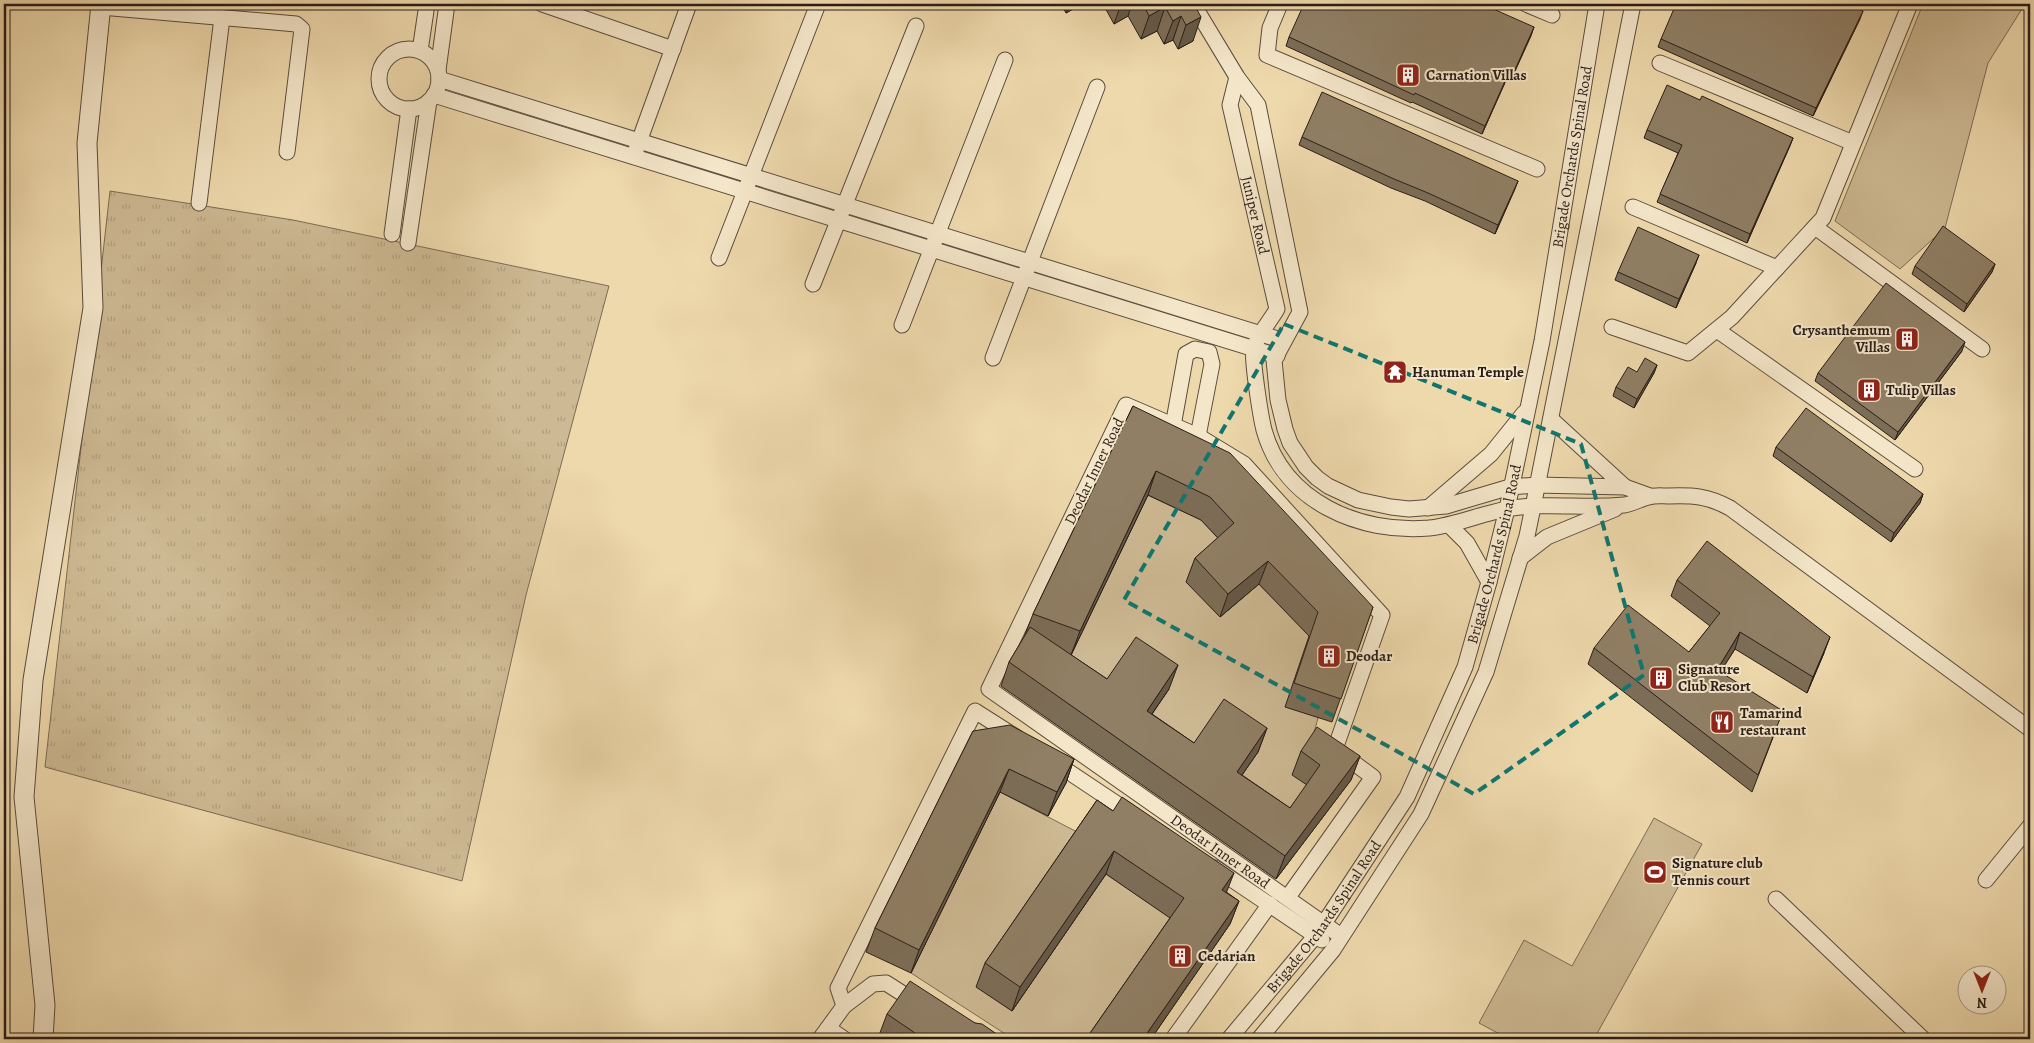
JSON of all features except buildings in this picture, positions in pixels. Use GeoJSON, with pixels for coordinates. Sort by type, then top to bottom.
{"type":"FeatureCollection","features":[{"type":"Feature","properties":{"kind":"street"},"geometry":{"type":"LineString","coordinates":[[420,51],[427,4]]}},
{"type":"Feature","properties":{"kind":"street"},"geometry":{"type":"LineString","coordinates":[[408,243],[432,98],[439,75],[447,4]]}},
{"type":"Feature","properties":{"kind":"street"},"geometry":{"type":"LineString","coordinates":[[542,4],[673,49]]}},
{"type":"Feature","properties":{"kind":"street"},"geometry":{"type":"LineString","coordinates":[[634,156],[690,4]]}},
{"type":"Feature","properties":{"kind":"street"},"geometry":{"type":"LineString","coordinates":[[719,258],[818,4]]}},
{"type":"Feature","properties":{"kind":"street"},"geometry":{"type":"LineString","coordinates":[[1193,4],[1237,77],[1258,105],[1300,312],[1274,360],[1278,400],[1285,429],[1297,455],[1317,478],[1328,486],[1358,500],[1391,507],[1428,508],[1463,502],[1510,487],[1537,485],[1625,487],[1650,496]]}},
{"type":"Feature","properties":{"kind":"street"},"geometry":{"type":"LineString","coordinates":[[1280,4],[1270,28],[1267,55],[1537,169]]}},
{"type":"Feature","properties":{"kind":"street"},"geometry":{"type":"LineString","coordinates":[[1526,4],[1552,15]]}},
{"type":"Feature","properties":{"kind":"street","name":"Brigade Orchards Spinal Road"},"geometry":{"type":"LineString","coordinates":[[1229,1039],[1320,928],[1407,797],[1465,667],[1507,509],[1510,487],[1542,341],[1597,4]]}},
{"type":"Feature","properties":{"kind":"street","name":"Brigade Orchards Spinal Road"},"geometry":{"type":"LineString","coordinates":[[1259,1039],[1333,950],[1421,814],[1486,672],[1533,507],[1552,420],[1586,235],[1633,4]]}},
{"type":"Feature","properties":{"kind":"street"},"geometry":{"type":"LineString","coordinates":[[1612,327],[1688,353],[1732,317],[1778,268],[1823,218],[1910,4]]}},
{"type":"Feature","properties":{"kind":"street"},"geometry":{"type":"LineString","coordinates":[[43,1039],[45,1004],[24,797],[33,680],[93,308],[87,143],[101,6],[296,24],[302,28],[287,152]]}},
{"type":"Feature","properties":{"kind":"street"},"geometry":{"type":"LineString","coordinates":[[199,203],[222,18]]}},
{"type":"Feature","properties":{"kind":"street"},"geometry":{"type":"LineString","coordinates":[[813,284],[916,26]]}},
{"type":"Feature","properties":{"kind":"street"},"geometry":{"type":"LineString","coordinates":[[432,98],[422,106],[410,109],[398,107],[385,97],[380,90],[379,73],[382,65],[394,52],[412,49],[420,51],[428,56],[439,75],[640,141],[1284,341]]}},
{"type":"Feature","properties":{"kind":"street"},"geometry":{"type":"LineString","coordinates":[[902,325],[1005,60]]}},
{"type":"Feature","properties":{"kind":"street"},"geometry":{"type":"LineString","coordinates":[[1660,63],[1853,143]]}},
{"type":"Feature","properties":{"kind":"street","name":"Juniper Road"},"geometry":{"type":"LineString","coordinates":[[1237,77],[1230,105],[1277,309],[1253,348]]}},
{"type":"Feature","properties":{"kind":"street"},"geometry":{"type":"LineString","coordinates":[[992,358],[1097,87]]}},
{"type":"Feature","properties":{"kind":"street"},"geometry":{"type":"LineString","coordinates":[[432,98],[634,156],[1277,356]]}},
{"type":"Feature","properties":{"kind":"street"},"geometry":{"type":"LineString","coordinates":[[392,234],[410,109]]}},
{"type":"Feature","properties":{"kind":"street"},"geometry":{"type":"LineString","coordinates":[[1634,207],[1778,268]]}},
{"type":"Feature","properties":{"kind":"street"},"geometry":{"type":"LineString","coordinates":[[1815,227],[1982,349]]}},
{"type":"Feature","properties":{"kind":"street"},"geometry":{"type":"LineString","coordinates":[[1717,330],[1915,469]]}},
{"type":"Feature","properties":{"kind":"street"},"geometry":{"type":"LineString","coordinates":[[1253,348],[1260,411],[1266,436],[1281,466],[1303,492],[1317,503],[1334,512],[1370,524],[1409,528],[1449,525],[1507,509],[1626,505]]}},
{"type":"Feature","properties":{"kind":"street"},"geometry":{"type":"LineString","coordinates":[[1173,426],[1186,354],[1195,349],[1209,352],[1212,364],[1198,436]]}},
{"type":"Feature","properties":{"kind":"street","name":"Deodar Inner Road"},"geometry":{"type":"LineString","coordinates":[[1126,405],[1173,426],[1198,436],[1244,464],[1382,615],[1335,749],[1373,777],[1288,897],[989,689],[1126,405]]}},
{"type":"Feature","properties":{"kind":"street"},"geometry":{"type":"LineString","coordinates":[[1428,508],[1491,454],[1527,410]]}},
{"type":"Feature","properties":{"kind":"street"},"geometry":{"type":"LineString","coordinates":[[1552,420],[1625,487]]}},
{"type":"Feature","properties":{"kind":"street"},"geometry":{"type":"LineString","coordinates":[[1520,558],[1547,537],[1650,496],[1694,495],[1714,500],[1730,508],[2030,729]]}},
{"type":"Feature","properties":{"kind":"street"},"geometry":{"type":"LineString","coordinates":[[1449,525],[1467,543],[1489,582]]}},
{"type":"Feature","properties":{"kind":"street"},"geometry":{"type":"LineString","coordinates":[[844,1006],[838,988],[975,710],[1024,743]]}},
{"type":"Feature","properties":{"kind":"street"},"geometry":{"type":"LineString","coordinates":[[1040,754],[1147,823]]}},
{"type":"Feature","properties":{"kind":"street"},"geometry":{"type":"LineString","coordinates":[[1986,880],[2030,826]]}},
{"type":"Feature","properties":{"kind":"street"},"geometry":{"type":"LineString","coordinates":[[1205,861],[1270,904],[1341,936]]}},
{"type":"Feature","properties":{"kind":"street"},"geometry":{"type":"LineString","coordinates":[[1288,897],[1320,928],[1333,950]]}},
{"type":"Feature","properties":{"kind":"street"},"geometry":{"type":"LineString","coordinates":[[1776,899],[1923,1039]]}},
{"type":"Feature","properties":{"kind":"street"},"geometry":{"type":"LineString","coordinates":[[1173,1039],[1270,904]]}},
{"type":"Feature","properties":{"kind":"street"},"geometry":{"type":"LineString","coordinates":[[844,1039],[824,1034],[844,1006],[873,984],[886,983],[933,1014]]}},
{"type":"Feature","properties":{"kind":"highlighted area"},"geometry":{"type":"Polygon","coordinates":[[[1284,324],[1581,444],[1644,675],[1474,794],[1124,600],[1284,324]]]}},
{"type":"Feature","properties":{"kind":"green space"},"geometry":{"type":"Polygon","coordinates":[[[1923,4],[2025,4],[1988,63],[1945,228],[1900,269],[1835,221],[1923,4]]]}},
{"type":"Feature","properties":{"kind":"green space"},"geometry":{"type":"Polygon","coordinates":[[[110,191],[293,220],[609,286],[526,595],[462,881],[45,767],[110,191]]]}},
{"type":"Feature","properties":{"kind":"green space"},"geometry":{"type":"Polygon","coordinates":[[[1132,488],[1201,520],[1226,547],[1187,582],[1220,617],[1245,596],[1246,571],[1309,636],[1318,718],[1309,751],[1312,788],[1282,832],[1240,778],[1258,751],[1197,748],[1150,717],[1169,689],[1109,688],[1052,648],[1071,655],[1139,513],[1132,488]]]}},
{"type":"Feature","properties":{"kind":"green space"},"geometry":{"type":"Polygon","coordinates":[[[1000,792],[1081,834],[977,987],[1012,1011],[1106,874],[1175,921],[1094,1039],[1013,1039],[911,973],[1000,792]]]}},
{"type":"Feature","properties":{"kind":"green space"},"geometry":{"type":"Polygon","coordinates":[[[1654,818],[1702,844],[1594,1039],[1509,1039],[1479,1023],[1524,940],[1572,966],[1654,818]]]}},
{"type":"Feature","properties":{"kind":"place","name":"Carnation Villas"},"geometry":{"type":"Point","coordinates":[1408,75]}},
{"type":"Feature","properties":{"kind":"place","name":"Crysanthemum Villas"},"geometry":{"type":"Point","coordinates":[1907,339]}},
{"type":"Feature","properties":{"kind":"place","name":"Hanuman Temple"},"geometry":{"type":"Point","coordinates":[1395,372]}},
{"type":"Feature","properties":{"kind":"place","name":"Tulip Villas"},"geometry":{"type":"Point","coordinates":[1869,390]}},
{"type":"Feature","properties":{"kind":"place","name":"Deodar"},"geometry":{"type":"Point","coordinates":[1329,656]}},
{"type":"Feature","properties":{"kind":"place","name":"Signature Club Resort"},"geometry":{"type":"Point","coordinates":[1661,678]}},
{"type":"Feature","properties":{"kind":"place","name":"Tamarind restaurant"},"geometry":{"type":"Point","coordinates":[1722,722]}},
{"type":"Feature","properties":{"kind":"place","name":"Signature club Tennis court"},"geometry":{"type":"Point","coordinates":[1655,872]}},
{"type":"Feature","properties":{"kind":"place","name":"Cedarian"},"geometry":{"type":"Point","coordinates":[1180,956]}}]}
